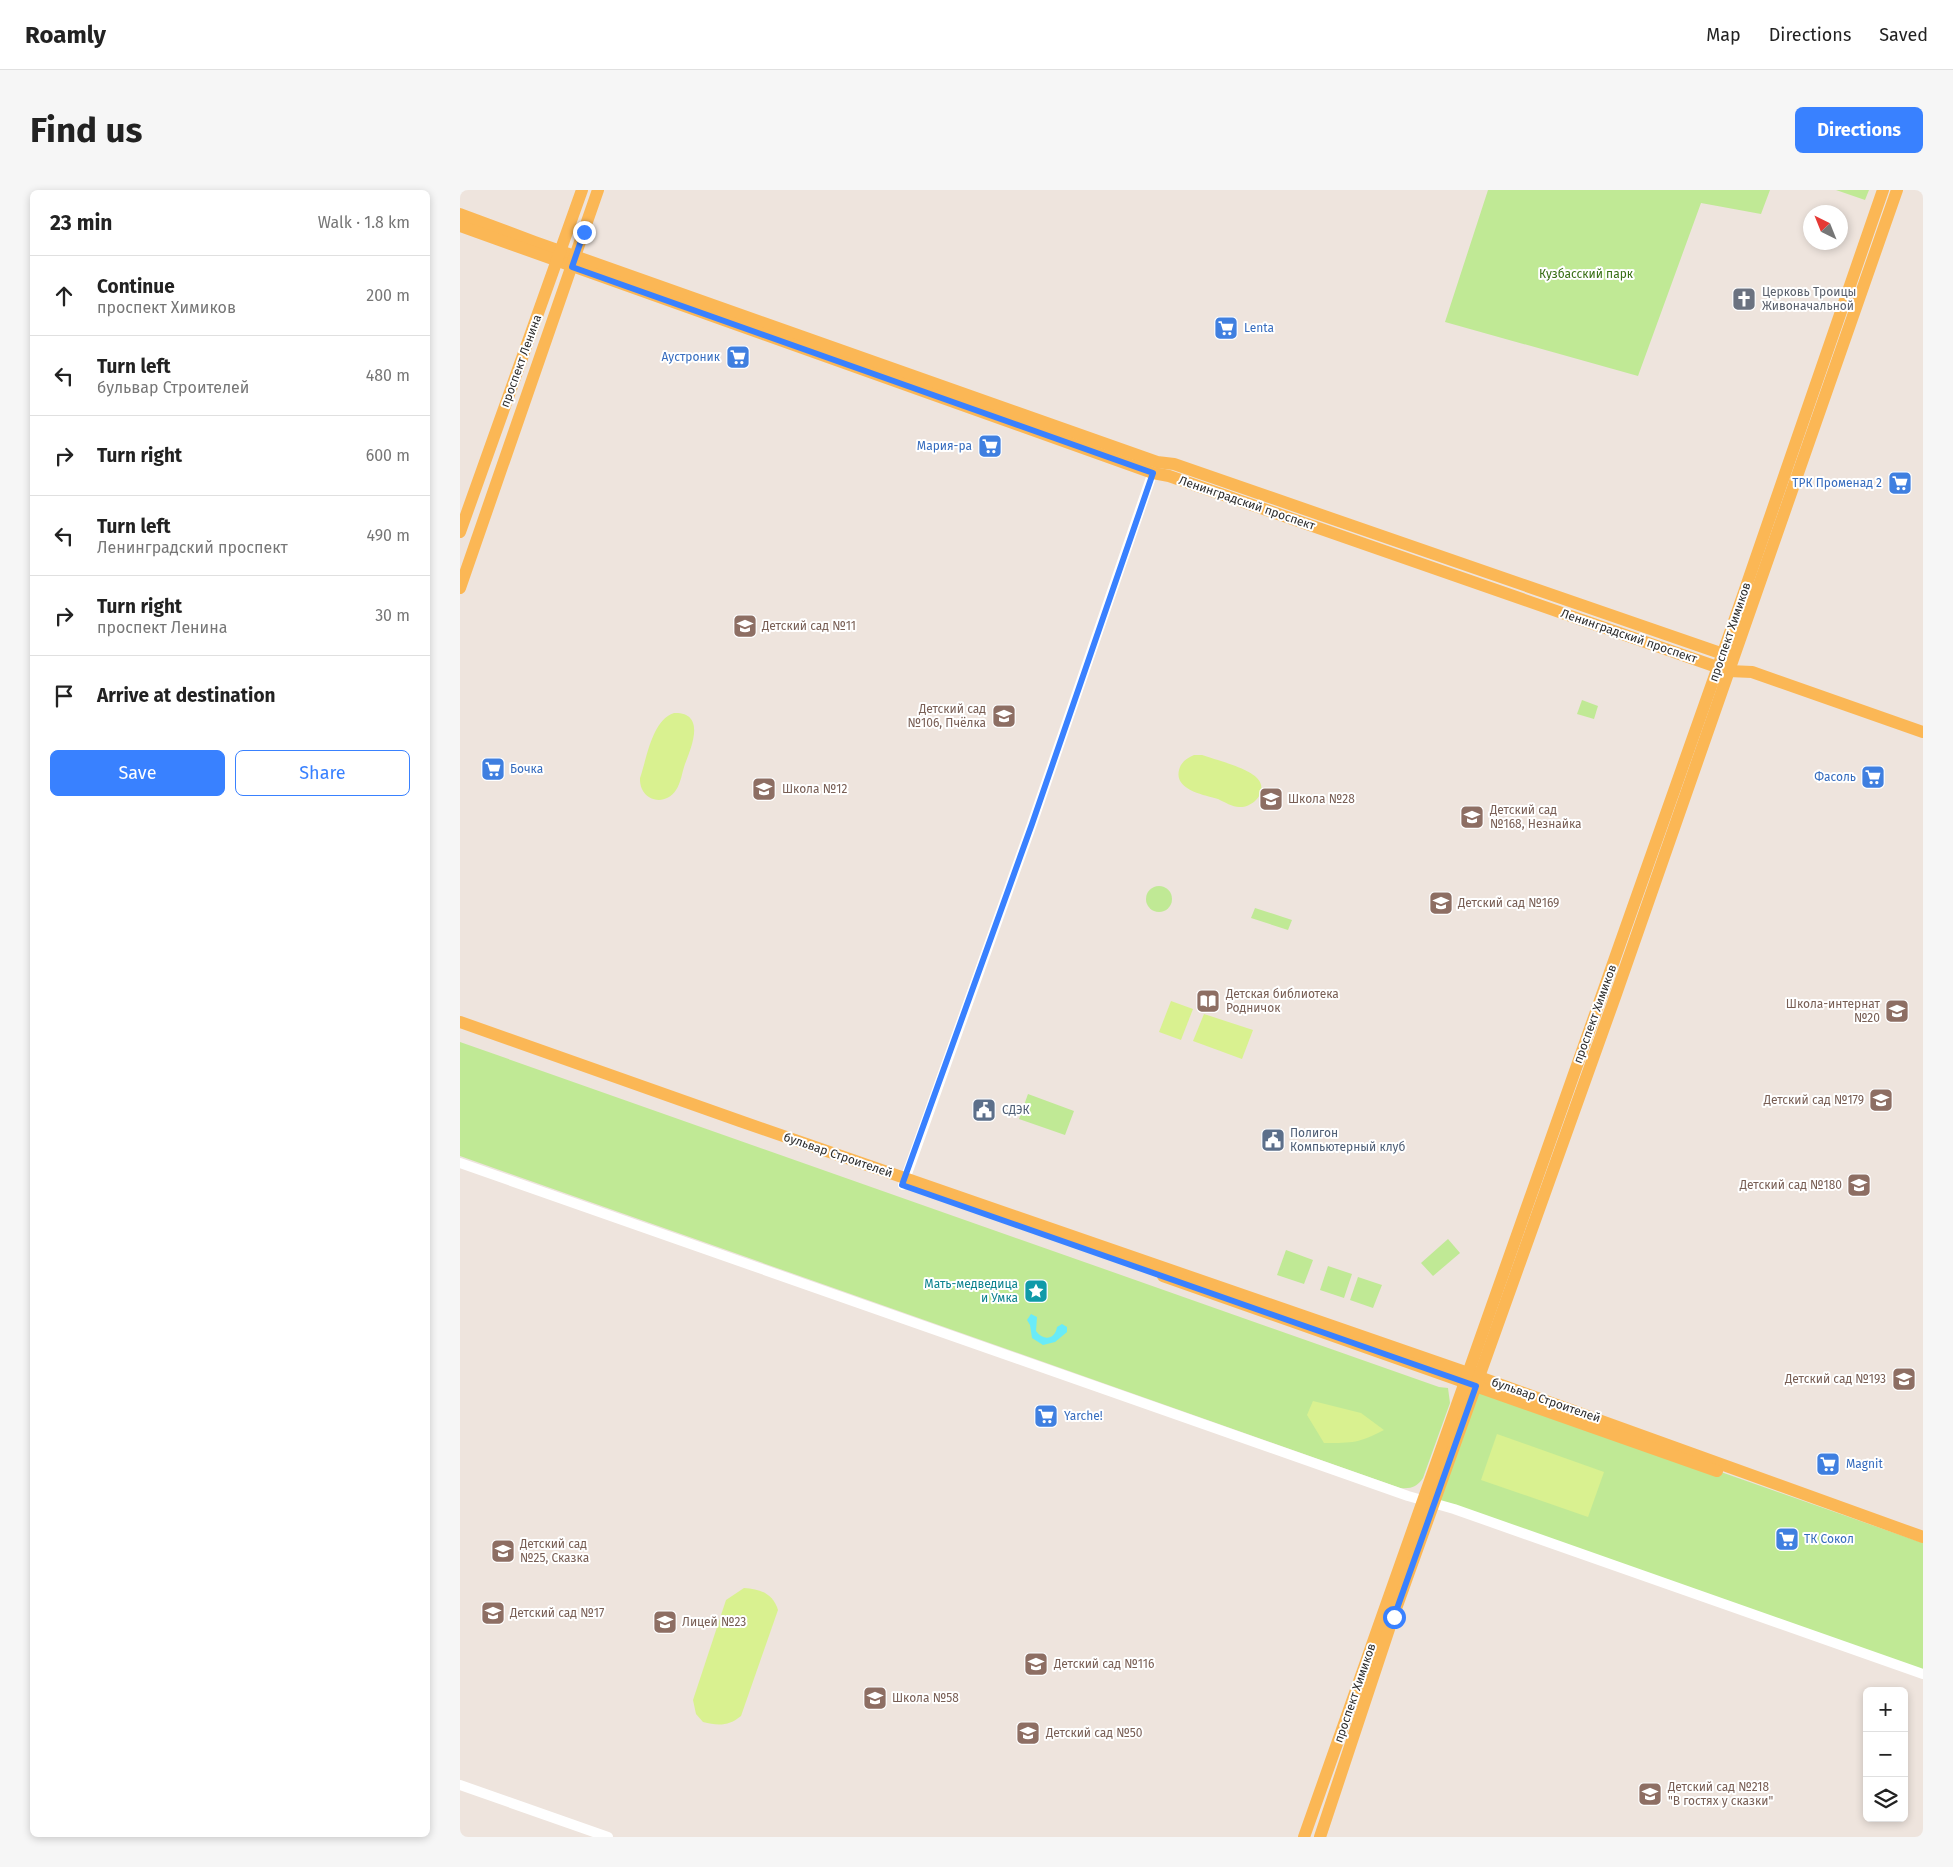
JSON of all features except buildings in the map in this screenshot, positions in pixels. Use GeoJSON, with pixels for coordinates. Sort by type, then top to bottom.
{"type":"FeatureCollection","features":[{"type":"Feature","properties":{"kind":"main road","name":"проспект Ленина"},"geometry":{"type":"LineString","coordinates":[[460,532],[582,190]]}},
{"type":"Feature","properties":{"kind":"main road","name":"проспект Ленина"},"geometry":{"type":"LineString","coordinates":[[460,588],[598,190]]}},
{"type":"Feature","properties":{"kind":"main road","name":"проспект Химиков"},"geometry":{"type":"LineString","coordinates":[[1728,656],[1883,190]]}},
{"type":"Feature","properties":{"kind":"main road","name":"проспект Химиков"},"geometry":{"type":"LineString","coordinates":[[1304,1837],[1428,1503],[1723,669],[1897,190]]}},
{"type":"Feature","properties":{"kind":"main road"},"geometry":{"type":"LineString","coordinates":[[460,214],[559,256]]}},
{"type":"Feature","properties":{"kind":"main road"},"geometry":{"type":"LineString","coordinates":[[460,226],[559,256]]}},
{"type":"Feature","properties":{"kind":"main road","name":"Ленинградский проспект"},"geometry":{"type":"LineString","coordinates":[[559,256],[1155,468],[1169,476],[1723,669],[1752,672],[1923,732]]}},
{"type":"Feature","properties":{"kind":"main road","name":"Ленинградский проспект"},"geometry":{"type":"LineString","coordinates":[[1155,468],[1174,464],[1728,656],[1752,672]]}},
{"type":"Feature","properties":{"kind":"main road","name":"бульвар Строителей"},"geometry":{"type":"LineString","coordinates":[[460,1022],[904,1181],[1923,1537]]}},
{"type":"Feature","properties":{"kind":"main road","name":"бульвар Строителей"},"geometry":{"type":"LineString","coordinates":[[460,1029],[904,1181]]}},
{"type":"Feature","properties":{"kind":"main road","name":"бульвар Строителей"},"geometry":{"type":"LineString","coordinates":[[1472,1380],[1923,1543]]}},
{"type":"Feature","properties":{"kind":"main road","name":"проспект Химиков"},"geometry":{"type":"LineString","coordinates":[[1320,1837],[1390,1626],[1428,1503]]}},
{"type":"Feature","properties":{"kind":"street"},"geometry":{"type":"LineString","coordinates":[[904,1181],[1032,824],[1155,468]]}},
{"type":"Feature","properties":{"kind":"street"},"geometry":{"type":"LineString","coordinates":[[460,1162],[1428,1503],[1454,1510],[1923,1674]]}},
{"type":"Feature","properties":{"kind":"street"},"geometry":{"type":"LineString","coordinates":[[460,1785],[608,1837]]}},
{"type":"Feature","properties":{"kind":"green space","name":"Кузбасский парк"},"geometry":{"type":"Polygon","coordinates":[[[1488,190],[1770,190],[1761,214],[1701,203],[1638,376],[1445,322],[1488,190]]]}},
{"type":"Feature","properties":{"kind":"green space"},"geometry":{"type":"Polygon","coordinates":[[[1836,190],[1869,190],[1865,200],[1836,190]]]}},
{"type":"Feature","properties":{"kind":"green space"},"geometry":{"type":"Polygon","coordinates":[[[1582,700],[1598,706],[1594,719],[1577,714],[1582,700]]]}},
{"type":"Feature","properties":{"kind":"green space"},"geometry":{"type":"Polygon","coordinates":[[[674,713],[684,714],[690,718],[694,724],[693,741],[676,790],[665,799],[653,799],[644,792],[640,778],[655,731],[660,723],[674,713]]]}},
{"type":"Feature","properties":{"kind":"green space"},"geometry":{"type":"Polygon","coordinates":[[[1202,755],[1243,769],[1256,777],[1261,787],[1257,799],[1244,807],[1237,807],[1185,787],[1179,777],[1179,770],[1189,757],[1202,755]]]}},
{"type":"Feature","properties":{"kind":"green space"},"geometry":{"type":"Polygon","coordinates":[[[1159,886],[1168,890],[1172,899],[1168,908],[1159,912],[1150,908],[1146,899],[1150,890],[1159,886]]]}},
{"type":"Feature","properties":{"kind":"green space"},"geometry":{"type":"Polygon","coordinates":[[[1255,908],[1292,920],[1288,930],[1251,918],[1255,908]]]}},
{"type":"Feature","properties":{"kind":"green space"},"geometry":{"type":"Polygon","coordinates":[[[1171,1001],[1193,1009],[1181,1040],[1159,1032],[1171,1001]]]}},
{"type":"Feature","properties":{"kind":"green space"},"geometry":{"type":"Polygon","coordinates":[[[1204,1014],[1253,1030],[1242,1059],[1193,1041],[1204,1014]]]}},
{"type":"Feature","properties":{"kind":"green space"},"geometry":{"type":"Polygon","coordinates":[[[460,1042],[1439,1387],[1448,1388],[1450,1403],[1423,1478],[1413,1487],[1400,1488],[460,1156],[460,1042]]]}},
{"type":"Feature","properties":{"kind":"green space"},"geometry":{"type":"Polygon","coordinates":[[[1028,1094],[1074,1111],[1065,1135],[1019,1119],[1028,1094]]]}},
{"type":"Feature","properties":{"kind":"green space"},"geometry":{"type":"Polygon","coordinates":[[[1448,1239],[1460,1253],[1433,1276],[1421,1263],[1448,1239]]]}},
{"type":"Feature","properties":{"kind":"green space"},"geometry":{"type":"Polygon","coordinates":[[[1286,1250],[1313,1260],[1304,1284],[1277,1275],[1286,1250]]]}},
{"type":"Feature","properties":{"kind":"green space"},"geometry":{"type":"Polygon","coordinates":[[[1328,1266],[1352,1274],[1344,1298],[1320,1290],[1328,1266]]]}},
{"type":"Feature","properties":{"kind":"green space"},"geometry":{"type":"Polygon","coordinates":[[[1358,1277],[1382,1285],[1373,1308],[1350,1300],[1358,1277]]]}},
{"type":"Feature","properties":{"kind":"green space"},"geometry":{"type":"Polygon","coordinates":[[[1476,1386],[1923,1543],[1923,1674],[1434,1505],[1476,1386]]]}},
{"type":"Feature","properties":{"kind":"green space"},"geometry":{"type":"Polygon","coordinates":[[[1313,1401],[1361,1413],[1384,1430],[1368,1438],[1356,1441],[1324,1443],[1307,1415],[1313,1401]]]}},
{"type":"Feature","properties":{"kind":"green space"},"geometry":{"type":"Polygon","coordinates":[[[1497,1434],[1604,1472],[1588,1517],[1481,1480],[1497,1434]]]}},
{"type":"Feature","properties":{"kind":"green space"},"geometry":{"type":"Polygon","coordinates":[[[744,1588],[766,1593],[773,1600],[778,1610],[741,1716],[732,1722],[723,1724],[703,1722],[696,1714],[693,1700],[726,1600],[744,1588]]]}},
{"type":"Feature","properties":{"kind":"water"},"geometry":{"type":"Polygon","coordinates":[[[1031,1314],[1037,1317],[1036,1331],[1045,1338],[1054,1335],[1057,1327],[1062,1324],[1067,1327],[1067,1332],[1055,1342],[1043,1345],[1032,1338],[1030,1325],[1027,1320],[1031,1314]]]}},
{"type":"Feature","properties":{"kind":"place","name":"Церковь Троицы Живоначальной"},"geometry":{"type":"Point","coordinates":[1744,299]}},
{"type":"Feature","properties":{"kind":"place","name":"Lenta"},"geometry":{"type":"Point","coordinates":[1226,328]}},
{"type":"Feature","properties":{"kind":"place","name":"Аустроник"},"geometry":{"type":"Point","coordinates":[738,357]}},
{"type":"Feature","properties":{"kind":"place","name":"Мария-ра"},"geometry":{"type":"Point","coordinates":[990,446]}},
{"type":"Feature","properties":{"kind":"place","name":"ТРК Променад 2"},"geometry":{"type":"Point","coordinates":[1900,483]}},
{"type":"Feature","properties":{"kind":"place","name":"Детский сад №11"},"geometry":{"type":"Point","coordinates":[745,626]}},
{"type":"Feature","properties":{"kind":"place","name":"Детский сад №106, Пчёлка"},"geometry":{"type":"Point","coordinates":[1004,716]}},
{"type":"Feature","properties":{"kind":"place","name":"Бочка"},"geometry":{"type":"Point","coordinates":[493,769]}},
{"type":"Feature","properties":{"kind":"place","name":"Фасоль"},"geometry":{"type":"Point","coordinates":[1873,777]}},
{"type":"Feature","properties":{"kind":"place","name":"Школа №12"},"geometry":{"type":"Point","coordinates":[764,789]}},
{"type":"Feature","properties":{"kind":"place","name":"Школа №28"},"geometry":{"type":"Point","coordinates":[1271,799]}},
{"type":"Feature","properties":{"kind":"place","name":"Детский сад №168, Незнайка"},"geometry":{"type":"Point","coordinates":[1472,817]}},
{"type":"Feature","properties":{"kind":"place","name":"Детский сад №169"},"geometry":{"type":"Point","coordinates":[1441,903]}},
{"type":"Feature","properties":{"kind":"place","name":"Детская библиотека Родничок"},"geometry":{"type":"Point","coordinates":[1208,1001]}},
{"type":"Feature","properties":{"kind":"place","name":"Школа-интернат №20"},"geometry":{"type":"Point","coordinates":[1897,1011]}},
{"type":"Feature","properties":{"kind":"place","name":"Детский сад №179"},"geometry":{"type":"Point","coordinates":[1881,1100]}},
{"type":"Feature","properties":{"kind":"place","name":"СДЭК"},"geometry":{"type":"Point","coordinates":[984,1110]}},
{"type":"Feature","properties":{"kind":"place","name":"Полигон Компьютерный клуб"},"geometry":{"type":"Point","coordinates":[1273,1140]}},
{"type":"Feature","properties":{"kind":"place","name":"Детский сад №180"},"geometry":{"type":"Point","coordinates":[1859,1185]}},
{"type":"Feature","properties":{"kind":"place","name":"Мать-медведица и Умка"},"geometry":{"type":"Point","coordinates":[1036,1291]}},
{"type":"Feature","properties":{"kind":"place","name":"Детский сад №193"},"geometry":{"type":"Point","coordinates":[1904,1379]}},
{"type":"Feature","properties":{"kind":"place","name":"Yarche!"},"geometry":{"type":"Point","coordinates":[1046,1416]}},
{"type":"Feature","properties":{"kind":"place","name":"Magnit"},"geometry":{"type":"Point","coordinates":[1828,1464]}},
{"type":"Feature","properties":{"kind":"place","name":"ТК Сокол"},"geometry":{"type":"Point","coordinates":[1787,1539]}},
{"type":"Feature","properties":{"kind":"place","name":"Детский сад №25, Сказка"},"geometry":{"type":"Point","coordinates":[503,1551]}},
{"type":"Feature","properties":{"kind":"place","name":"Детский сад №17"},"geometry":{"type":"Point","coordinates":[493,1613]}},
{"type":"Feature","properties":{"kind":"place","name":"Лицей №23"},"geometry":{"type":"Point","coordinates":[665,1622]}},
{"type":"Feature","properties":{"kind":"place","name":"Детский сад №116"},"geometry":{"type":"Point","coordinates":[1036,1664]}},
{"type":"Feature","properties":{"kind":"place","name":"Школа №58"},"geometry":{"type":"Point","coordinates":[875,1698]}},
{"type":"Feature","properties":{"kind":"place","name":"Детский сад №50"},"geometry":{"type":"Point","coordinates":[1028,1733]}},
{"type":"Feature","properties":{"kind":"place","name":"Детский сад №218 \"В гостях у сказки\""},"geometry":{"type":"Point","coordinates":[1650,1794]}},
{"type":"Feature","properties":{"kind":"route"},"geometry":{"type":"LineString","coordinates":[[584,232],[572,267],[1153,473],[1032,824],[902,1185],[1476,1386],[1394,1617]]}}]}
